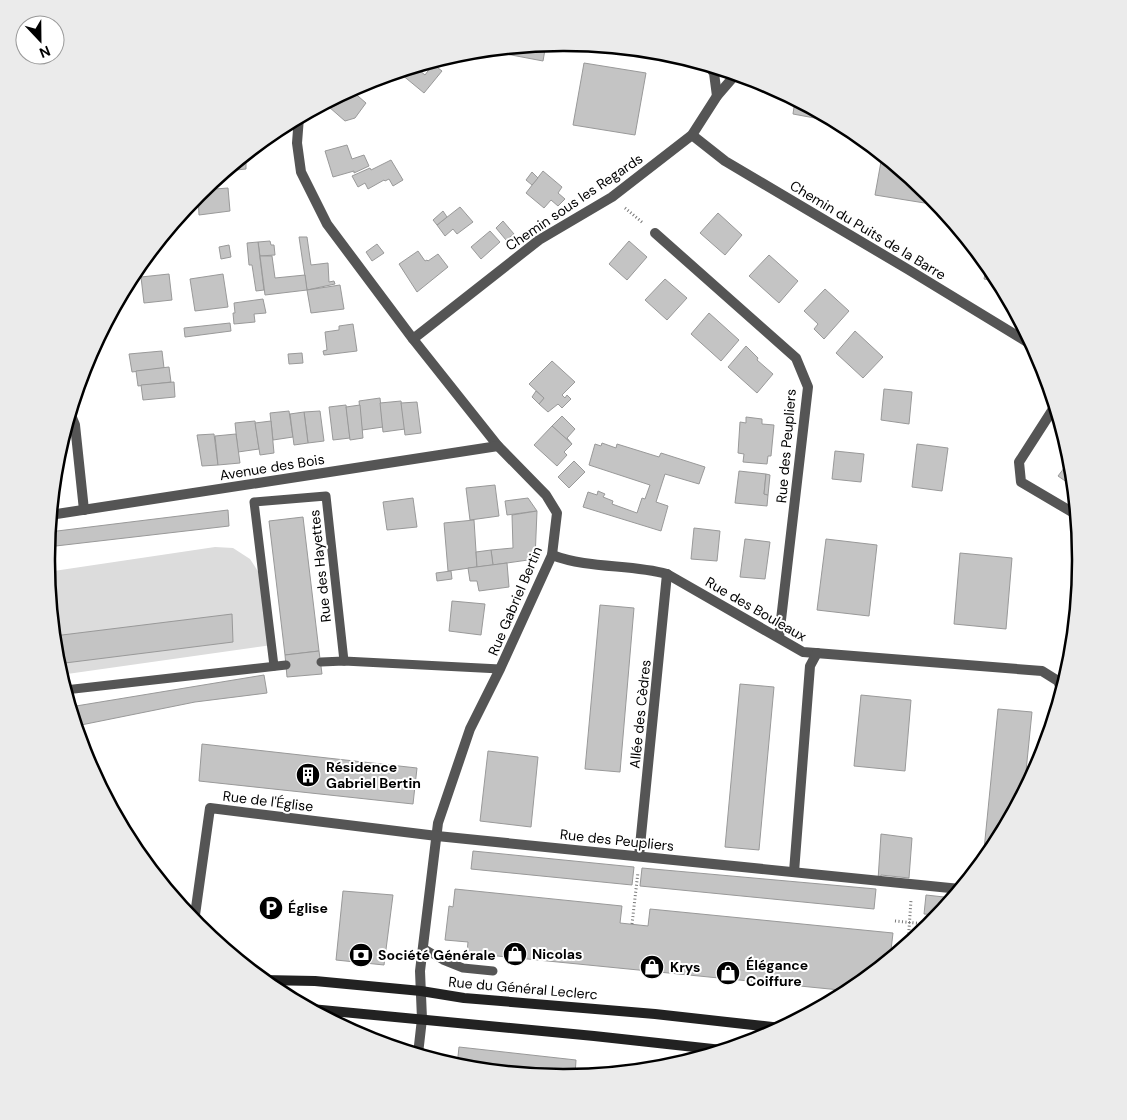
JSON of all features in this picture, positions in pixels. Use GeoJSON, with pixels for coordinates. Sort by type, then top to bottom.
{"type":"FeatureCollection","features":[{"type":"Feature","properties":{"kind":"main road","name":"Rue du Général Leclerc"},"geometry":{"type":"LineString","coordinates":[[277,980],[315,981],[421,991],[464,998],[661,1014],[766,1026]]}},
{"type":"Feature","properties":{"kind":"main road"},"geometry":{"type":"LineString","coordinates":[[328,1011],[705,1048]]}},
{"type":"Feature","properties":{"kind":"street"},"geometry":{"type":"LineString","coordinates":[[714,74],[717,96]]}},
{"type":"Feature","properties":{"kind":"street","name":"Chemin sous les Regards"},"geometry":{"type":"LineString","coordinates":[[413,339],[539,240],[612,197],[692,135],[717,96],[731,80]]}},
{"type":"Feature","properties":{"kind":"street","name":"Rue Gabriel Bertin"},"geometry":{"type":"LineString","coordinates":[[299,125],[297,143],[301,172],[327,224],[413,339],[498,446],[546,495],[557,513],[552,555],[500,669],[470,729],[438,823],[420,971],[422,1020],[419,1047]]}},
{"type":"Feature","properties":{"kind":"street","name":"Chemin du Puits de la Barre"},"geometry":{"type":"LineString","coordinates":[[692,135],[725,161],[1022,339]]}},
{"type":"Feature","properties":{"kind":"street","name":"Rue des Peupliers"},"geometry":{"type":"LineString","coordinates":[[655,233],[796,358],[808,387],[779,637]]}},
{"type":"Feature","properties":{"kind":"street"},"geometry":{"type":"LineString","coordinates":[[1050,413],[1019,462],[1021,482],[1070,512]]}},
{"type":"Feature","properties":{"kind":"street"},"geometry":{"type":"LineString","coordinates":[[74,422],[84,510]]}},
{"type":"Feature","properties":{"kind":"street","name":"Avenue des Bois"},"geometry":{"type":"LineString","coordinates":[[57,514],[498,446]]}},
{"type":"Feature","properties":{"kind":"street","name":"Rue des Bouleaux"},"geometry":{"type":"LineString","coordinates":[[552,555],[568,561],[650,569],[667,574],[803,652],[1042,671],[1057,681]]}},
{"type":"Feature","properties":{"kind":"street","name":"Allée des Cèdres"},"geometry":{"type":"LineString","coordinates":[[639,856],[667,574]]}},
{"type":"Feature","properties":{"kind":"street"},"geometry":{"type":"LineString","coordinates":[[794,872],[810,666],[817,653]]}},
{"type":"Feature","properties":{"kind":"street","name":"Rue de l'Église"},"geometry":{"type":"LineString","coordinates":[[196,911],[210,808],[437,836]]}},
{"type":"Feature","properties":{"kind":"street","name":"Rue des Peupliers"},"geometry":{"type":"LineString","coordinates":[[437,836],[952,887]]}},
{"type":"Feature","properties":{"kind":"lane","name":"Rue des Hayettes"},"geometry":{"type":"LineString","coordinates":[[274,666],[254,502],[326,496],[344,661]]}},
{"type":"Feature","properties":{"kind":"lane"},"geometry":{"type":"LineString","coordinates":[[321,662],[344,661],[500,669]]}},
{"type":"Feature","properties":{"kind":"lane"},"geometry":{"type":"LineString","coordinates":[[71,689],[286,665]]}},
{"type":"Feature","properties":{"kind":"lane"},"geometry":{"type":"LineString","coordinates":[[423,948],[443,960],[464,968],[493,972]]}},
{"type":"Feature","properties":{"kind":"path"},"geometry":{"type":"LineString","coordinates":[[612,197],[655,233]]}},
{"type":"Feature","properties":{"kind":"path"},"geometry":{"type":"LineString","coordinates":[[909,933],[912,884]]}},
{"type":"Feature","properties":{"kind":"path"},"geometry":{"type":"LineString","coordinates":[[632,924],[636,886]]}},
{"type":"Feature","properties":{"kind":"path"},"geometry":{"type":"LineString","coordinates":[[894,921],[919,924]]}},
{"type":"Feature","properties":{"kind":"shaded area"},"geometry":{"type":"Polygon","coordinates":[[[215,547],[233,548],[250,559],[263,579],[272,645],[68,674],[59,626],[55,571],[215,547]]]}},
{"type":"Feature","properties":{"kind":"building"},"geometry":{"type":"Polygon","coordinates":[[[545,52],[543,61],[509,55],[545,52]]]}},
{"type":"Feature","properties":{"kind":"building"},"geometry":{"type":"Polygon","coordinates":[[[584,63],[646,73],[635,135],[573,125],[584,63]]]}},
{"type":"Feature","properties":{"kind":"building"},"geometry":{"type":"Polygon","coordinates":[[[438,68],[442,71],[424,93],[404,77],[421,72],[425,75],[429,70],[438,68]]]}},
{"type":"Feature","properties":{"kind":"building"},"geometry":{"type":"Polygon","coordinates":[[[357,95],[366,103],[355,118],[345,121],[330,108],[357,95]]]}},
{"type":"Feature","properties":{"kind":"building"},"geometry":{"type":"Polygon","coordinates":[[[794,107],[817,118],[793,114],[794,107]]]}},
{"type":"Feature","properties":{"kind":"building"},"geometry":{"type":"Polygon","coordinates":[[[347,145],[352,159],[364,155],[369,166],[354,173],[354,171],[333,177],[325,151],[347,145]]]}},
{"type":"Feature","properties":{"kind":"building"},"geometry":{"type":"Polygon","coordinates":[[[391,160],[403,180],[393,186],[389,179],[368,189],[365,183],[358,187],[352,176],[370,168],[371,170],[391,160]]]}},
{"type":"Feature","properties":{"kind":"building"},"geometry":{"type":"Polygon","coordinates":[[[246,163],[246,169],[238,170],[246,163]]]}},
{"type":"Feature","properties":{"kind":"building"},"geometry":{"type":"Polygon","coordinates":[[[881,163],[926,203],[875,195],[881,163]]]}},
{"type":"Feature","properties":{"kind":"building"},"geometry":{"type":"Polygon","coordinates":[[[543,171],[562,187],[558,193],[565,199],[558,206],[551,200],[544,208],[526,193],[543,171]]]}},
{"type":"Feature","properties":{"kind":"building"},"geometry":{"type":"Polygon","coordinates":[[[532,172],[538,178],[532,185],[526,180],[532,172]]]}},
{"type":"Feature","properties":{"kind":"building"},"geometry":{"type":"Polygon","coordinates":[[[228,188],[230,211],[199,215],[199,206],[216,189],[228,188]]]}},
{"type":"Feature","properties":{"kind":"building"},"geometry":{"type":"Polygon","coordinates":[[[460,207],[473,222],[457,234],[453,229],[445,236],[437,225],[460,207]]]}},
{"type":"Feature","properties":{"kind":"building"},"geometry":{"type":"Polygon","coordinates":[[[443,211],[447,217],[437,225],[433,220],[443,211]]]}},
{"type":"Feature","properties":{"kind":"building"},"geometry":{"type":"Polygon","coordinates":[[[718,213],[742,235],[725,255],[700,233],[718,213]]]}},
{"type":"Feature","properties":{"kind":"building"},"geometry":{"type":"Polygon","coordinates":[[[503,221],[514,234],[506,240],[496,228],[503,221]]]}},
{"type":"Feature","properties":{"kind":"building"},"geometry":{"type":"Polygon","coordinates":[[[490,231],[500,242],[481,259],[471,247],[490,231]]]}},
{"type":"Feature","properties":{"kind":"building"},"geometry":{"type":"Polygon","coordinates":[[[299,237],[307,237],[311,265],[328,263],[329,282],[334,281],[335,284],[307,290],[299,237]]]}},
{"type":"Feature","properties":{"kind":"building"},"geometry":{"type":"Polygon","coordinates":[[[270,241],[271,245],[274,245],[275,255],[260,256],[258,242],[270,241]]]}},
{"type":"Feature","properties":{"kind":"building"},"geometry":{"type":"Polygon","coordinates":[[[629,241],[647,257],[627,280],[609,264],[629,241]]]}},
{"type":"Feature","properties":{"kind":"building"},"geometry":{"type":"Polygon","coordinates":[[[258,242],[264,290],[256,291],[252,265],[249,265],[247,243],[258,242]]]}},
{"type":"Feature","properties":{"kind":"building"},"geometry":{"type":"Polygon","coordinates":[[[377,244],[384,253],[372,261],[366,252],[377,244]]]}},
{"type":"Feature","properties":{"kind":"building"},"geometry":{"type":"Polygon","coordinates":[[[229,245],[231,257],[221,259],[219,247],[229,245]]]}},
{"type":"Feature","properties":{"kind":"building"},"geometry":{"type":"Polygon","coordinates":[[[418,251],[425,261],[438,254],[448,267],[417,292],[399,264],[418,251]]]}},
{"type":"Feature","properties":{"kind":"building"},"geometry":{"type":"Polygon","coordinates":[[[769,255],[798,281],[779,303],[749,276],[769,255]]]}},
{"type":"Feature","properties":{"kind":"building"},"geometry":{"type":"Polygon","coordinates":[[[260,256],[272,256],[275,278],[305,275],[307,290],[265,295],[260,256]]]}},
{"type":"Feature","properties":{"kind":"building"},"geometry":{"type":"Polygon","coordinates":[[[169,274],[172,300],[144,303],[141,277],[169,274]]]}},
{"type":"Feature","properties":{"kind":"building"},"geometry":{"type":"Polygon","coordinates":[[[223,274],[228,307],[195,311],[190,279],[223,274]]]}},
{"type":"Feature","properties":{"kind":"building"},"geometry":{"type":"Polygon","coordinates":[[[665,279],[687,298],[667,320],[645,300],[665,279]]]}},
{"type":"Feature","properties":{"kind":"building"},"geometry":{"type":"Polygon","coordinates":[[[340,285],[344,309],[311,313],[307,290],[340,285]]]}},
{"type":"Feature","properties":{"kind":"building"},"geometry":{"type":"Polygon","coordinates":[[[825,289],[849,311],[824,339],[814,329],[818,324],[804,311],[825,289]]]}},
{"type":"Feature","properties":{"kind":"building"},"geometry":{"type":"Polygon","coordinates":[[[263,299],[266,313],[254,314],[255,322],[234,324],[234,303],[263,299]]]}},
{"type":"Feature","properties":{"kind":"building"},"geometry":{"type":"Polygon","coordinates":[[[709,313],[739,340],[721,361],[691,334],[709,313]]]}},
{"type":"Feature","properties":{"kind":"building"},"geometry":{"type":"Polygon","coordinates":[[[230,323],[231,331],[185,337],[184,328],[230,323]]]}},
{"type":"Feature","properties":{"kind":"building"},"geometry":{"type":"Polygon","coordinates":[[[353,324],[357,351],[324,355],[323,351],[327,350],[325,332],[339,330],[339,326],[353,324]]]}},
{"type":"Feature","properties":{"kind":"building"},"geometry":{"type":"Polygon","coordinates":[[[855,331],[883,357],[863,378],[836,353],[855,331]]]}},
{"type":"Feature","properties":{"kind":"building"},"geometry":{"type":"Polygon","coordinates":[[[746,346],[758,358],[757,360],[773,374],[757,393],[728,367],[746,346]]]}},
{"type":"Feature","properties":{"kind":"building"},"geometry":{"type":"Polygon","coordinates":[[[162,351],[164,368],[132,372],[129,354],[162,351]]]}},
{"type":"Feature","properties":{"kind":"building"},"geometry":{"type":"Polygon","coordinates":[[[302,353],[303,363],[289,364],[288,354],[302,353]]]}},
{"type":"Feature","properties":{"kind":"building"},"geometry":{"type":"Polygon","coordinates":[[[552,361],[575,382],[562,395],[565,398],[567,395],[571,399],[562,408],[558,404],[548,412],[539,404],[544,398],[529,384],[552,361]]]}},
{"type":"Feature","properties":{"kind":"building"},"geometry":{"type":"Polygon","coordinates":[[[169,367],[171,382],[138,386],[136,371],[169,367]]]}},
{"type":"Feature","properties":{"kind":"building"},"geometry":{"type":"Polygon","coordinates":[[[174,382],[175,397],[143,400],[141,385],[174,382]]]}},
{"type":"Feature","properties":{"kind":"building"},"geometry":{"type":"Polygon","coordinates":[[[884,389],[912,392],[909,424],[881,420],[884,389]]]}},
{"type":"Feature","properties":{"kind":"building"},"geometry":{"type":"Polygon","coordinates":[[[536,391],[544,398],[539,404],[532,397],[536,391]]]}},
{"type":"Feature","properties":{"kind":"building"},"geometry":{"type":"Polygon","coordinates":[[[380,398],[383,427],[362,430],[359,401],[380,398]]]}},
{"type":"Feature","properties":{"kind":"building"},"geometry":{"type":"Polygon","coordinates":[[[401,401],[405,429],[383,432],[380,403],[401,401]]]}},
{"type":"Feature","properties":{"kind":"building"},"geometry":{"type":"Polygon","coordinates":[[[417,402],[421,433],[405,435],[401,403],[417,402]]]}},
{"type":"Feature","properties":{"kind":"building"},"geometry":{"type":"Polygon","coordinates":[[[346,405],[350,438],[333,440],[329,407],[346,405]]]}},
{"type":"Feature","properties":{"kind":"building"},"geometry":{"type":"Polygon","coordinates":[[[360,405],[363,438],[350,440],[346,407],[360,405]]]}},
{"type":"Feature","properties":{"kind":"building"},"geometry":{"type":"Polygon","coordinates":[[[289,411],[293,437],[273,440],[270,413],[289,411]]]}},
{"type":"Feature","properties":{"kind":"building"},"geometry":{"type":"Polygon","coordinates":[[[320,411],[324,441],[308,443],[304,412],[320,411]]]}},
{"type":"Feature","properties":{"kind":"building"},"geometry":{"type":"Polygon","coordinates":[[[304,412],[308,443],[294,445],[290,414],[304,412]]]}},
{"type":"Feature","properties":{"kind":"building"},"geometry":{"type":"Polygon","coordinates":[[[562,416],[575,429],[567,438],[572,444],[552,426],[562,416]]]}},
{"type":"Feature","properties":{"kind":"building"},"geometry":{"type":"Polygon","coordinates":[[[746,417],[762,419],[762,424],[774,425],[771,456],[768,456],[767,464],[743,462],[744,454],[738,453],[740,422],[746,423],[746,417]]]}},
{"type":"Feature","properties":{"kind":"building"},"geometry":{"type":"Polygon","coordinates":[[[255,421],[259,449],[238,452],[235,423],[255,421]]]}},
{"type":"Feature","properties":{"kind":"building"},"geometry":{"type":"Polygon","coordinates":[[[271,421],[274,453],[260,455],[255,423],[271,421]]]}},
{"type":"Feature","properties":{"kind":"building"},"geometry":{"type":"Polygon","coordinates":[[[552,426],[572,444],[564,452],[567,455],[557,466],[534,445],[552,426]]]}},
{"type":"Feature","properties":{"kind":"building"},"geometry":{"type":"Polygon","coordinates":[[[214,434],[218,465],[202,466],[197,435],[214,434]]]}},
{"type":"Feature","properties":{"kind":"building"},"geometry":{"type":"Polygon","coordinates":[[[236,434],[240,463],[218,465],[215,436],[236,434]]]}},
{"type":"Feature","properties":{"kind":"building"},"geometry":{"type":"Polygon","coordinates":[[[602,443],[616,448],[617,444],[659,457],[661,453],[705,467],[699,484],[665,474],[656,502],[668,506],[661,531],[583,507],[588,492],[597,495],[598,491],[605,494],[603,497],[613,501],[612,504],[637,513],[642,498],[645,499],[650,485],[589,465],[595,444],[601,446],[602,443]]]}},
{"type":"Feature","properties":{"kind":"building"},"geometry":{"type":"Polygon","coordinates":[[[917,444],[948,448],[942,491],[912,487],[917,444]]]}},
{"type":"Feature","properties":{"kind":"building"},"geometry":{"type":"Polygon","coordinates":[[[835,451],[864,454],[861,482],[832,479],[835,451]]]}},
{"type":"Feature","properties":{"kind":"building"},"geometry":{"type":"Polygon","coordinates":[[[574,461],[585,472],[569,488],[558,477],[574,461]]]}},
{"type":"Feature","properties":{"kind":"building"},"geometry":{"type":"Polygon","coordinates":[[[1063,469],[1066,481],[1058,476],[1063,469]]]}},
{"type":"Feature","properties":{"kind":"building"},"geometry":{"type":"Polygon","coordinates":[[[739,471],[766,474],[764,494],[768,495],[767,506],[735,503],[739,471]]]}},
{"type":"Feature","properties":{"kind":"building"},"geometry":{"type":"Polygon","coordinates":[[[766,474],[770,475],[768,495],[764,494],[766,474]]]}},
{"type":"Feature","properties":{"kind":"building"},"geometry":{"type":"Polygon","coordinates":[[[495,485],[499,516],[470,520],[466,488],[495,485]]]}},
{"type":"Feature","properties":{"kind":"building"},"geometry":{"type":"Polygon","coordinates":[[[413,498],[417,527],[387,530],[383,502],[413,498]]]}},
{"type":"Feature","properties":{"kind":"building"},"geometry":{"type":"Polygon","coordinates":[[[528,498],[537,511],[507,515],[505,501],[528,498]]]}},
{"type":"Feature","properties":{"kind":"building"},"geometry":{"type":"Polygon","coordinates":[[[228,510],[229,526],[55,546],[56,531],[228,510]]]}},
{"type":"Feature","properties":{"kind":"building"},"geometry":{"type":"Polygon","coordinates":[[[537,511],[535,559],[493,565],[491,550],[513,548],[512,515],[537,511]]]}},
{"type":"Feature","properties":{"kind":"building"},"geometry":{"type":"Polygon","coordinates":[[[303,517],[319,651],[285,655],[269,521],[303,517]]]}},
{"type":"Feature","properties":{"kind":"building"},"geometry":{"type":"Polygon","coordinates":[[[474,520],[477,567],[448,571],[444,523],[474,520]]]}},
{"type":"Feature","properties":{"kind":"building"},"geometry":{"type":"Polygon","coordinates":[[[694,528],[720,531],[717,561],[691,559],[694,528]]]}},
{"type":"Feature","properties":{"kind":"building"},"geometry":{"type":"Polygon","coordinates":[[[745,539],[770,542],[765,579],[740,577],[745,539]]]}},
{"type":"Feature","properties":{"kind":"building"},"geometry":{"type":"Polygon","coordinates":[[[826,539],[877,545],[869,616],[817,610],[826,539]]]}},
{"type":"Feature","properties":{"kind":"building"},"geometry":{"type":"Polygon","coordinates":[[[491,550],[493,565],[477,567],[476,552],[491,550]]]}},
{"type":"Feature","properties":{"kind":"building"},"geometry":{"type":"Polygon","coordinates":[[[960,553],[1012,558],[1006,629],[954,624],[960,553]]]}},
{"type":"Feature","properties":{"kind":"building"},"geometry":{"type":"Polygon","coordinates":[[[507,563],[509,587],[479,591],[477,581],[470,581],[468,568],[507,563]]]}},
{"type":"Feature","properties":{"kind":"building"},"geometry":{"type":"Polygon","coordinates":[[[451,571],[452,579],[437,581],[436,573],[451,571]]]}},
{"type":"Feature","properties":{"kind":"building"},"geometry":{"type":"Polygon","coordinates":[[[452,601],[485,604],[481,635],[449,631],[452,601]]]}},
{"type":"Feature","properties":{"kind":"building"},"geometry":{"type":"Polygon","coordinates":[[[600,605],[634,608],[620,772],[585,769],[600,605]]]}},
{"type":"Feature","properties":{"kind":"building"},"geometry":{"type":"Polygon","coordinates":[[[232,614],[233,642],[66,663],[61,635],[232,614]]]}},
{"type":"Feature","properties":{"kind":"building"},"geometry":{"type":"Polygon","coordinates":[[[319,651],[322,674],[287,677],[285,655],[319,651]]]}},
{"type":"Feature","properties":{"kind":"building"},"geometry":{"type":"Polygon","coordinates":[[[264,675],[267,693],[195,702],[82,725],[76,706],[264,675]]]}},
{"type":"Feature","properties":{"kind":"building"},"geometry":{"type":"Polygon","coordinates":[[[740,684],[774,687],[759,850],[725,847],[740,684]]]}},
{"type":"Feature","properties":{"kind":"building"},"geometry":{"type":"Polygon","coordinates":[[[861,695],[911,700],[905,771],[854,766],[861,695]]]}},
{"type":"Feature","properties":{"kind":"building"},"geometry":{"type":"Polygon","coordinates":[[[998,709],[1032,712],[1026,772],[984,847],[998,709]]]}},
{"type":"Feature","properties":{"kind":"building","name":"Résidence Gabriel Bertin"},"geometry":{"type":"Polygon","coordinates":[[[202,744],[417,768],[413,804],[199,781],[202,744]]]}},
{"type":"Feature","properties":{"kind":"building"},"geometry":{"type":"Polygon","coordinates":[[[488,751],[538,757],[531,827],[480,821],[488,751]]]}},
{"type":"Feature","properties":{"kind":"building"},"geometry":{"type":"Polygon","coordinates":[[[881,834],[912,838],[909,878],[881,875],[881,880],[878,880],[881,834]]]}},
{"type":"Feature","properties":{"kind":"building"},"geometry":{"type":"Polygon","coordinates":[[[473,851],[634,867],[632,885],[471,869],[473,851]]]}},
{"type":"Feature","properties":{"kind":"building"},"geometry":{"type":"Polygon","coordinates":[[[642,868],[876,889],[874,909],[640,886],[642,868]]]}},
{"type":"Feature","properties":{"kind":"building"},"geometry":{"type":"Polygon","coordinates":[[[455,889],[622,906],[620,923],[648,926],[650,909],[893,933],[891,949],[873,964],[836,990],[467,953],[468,942],[445,940],[449,906],[453,907],[455,889]]]}},
{"type":"Feature","properties":{"kind":"building"},"geometry":{"type":"Polygon","coordinates":[[[343,891],[393,895],[384,965],[336,960],[343,891]]]}},
{"type":"Feature","properties":{"kind":"building"},"geometry":{"type":"Polygon","coordinates":[[[926,895],[944,897],[928,914],[924,914],[926,895]]]}},
{"type":"Feature","properties":{"kind":"building"},"geometry":{"type":"Polygon","coordinates":[[[459,1047],[576,1060],[575,1069],[564,1069],[530,1068],[458,1057],[459,1047]]]}},
{"type":"Feature","properties":{"kind":"place","name":"Résidence Gabriel Bertin"},"geometry":{"type":"Point","coordinates":[308,775]}},
{"type":"Feature","properties":{"kind":"place","name":"Église"},"geometry":{"type":"Point","coordinates":[271,908]}},
{"type":"Feature","properties":{"kind":"place","name":"Nicolas"},"geometry":{"type":"Point","coordinates":[515,954]}},
{"type":"Feature","properties":{"kind":"place","name":"Société Générale"},"geometry":{"type":"Point","coordinates":[361,955]}},
{"type":"Feature","properties":{"kind":"place","name":"Krys"},"geometry":{"type":"Point","coordinates":[652,967]}},
{"type":"Feature","properties":{"kind":"place","name":"Élégance Coiffure"},"geometry":{"type":"Point","coordinates":[728,973]}}]}
